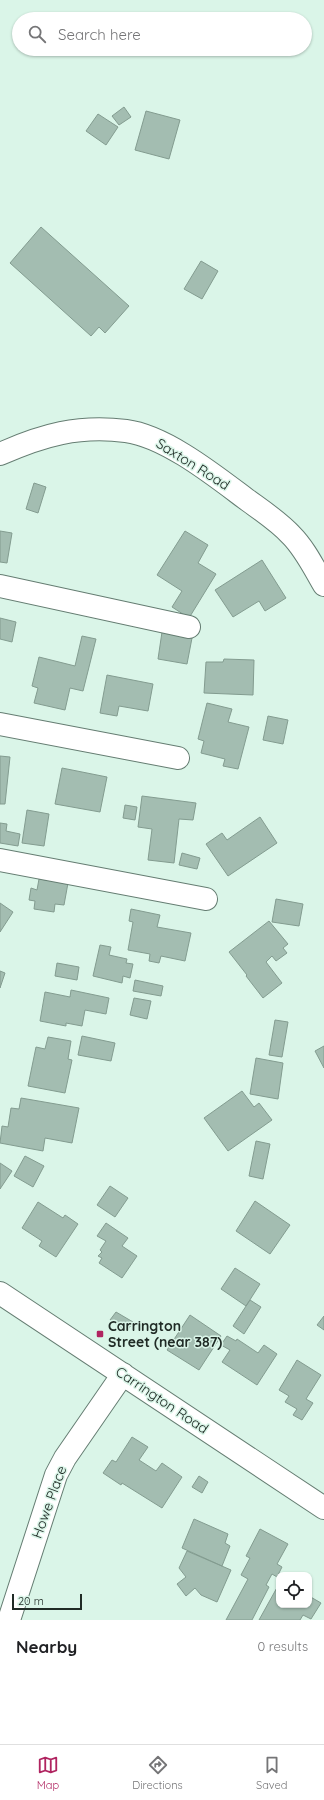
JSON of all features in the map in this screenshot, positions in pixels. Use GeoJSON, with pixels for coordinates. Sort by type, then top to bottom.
{"type":"FeatureCollection","features":[{"type":"Feature","properties":{"kind":"street","name":"Saxton Road"},"geometry":{"type":"LineString","coordinates":[[0,454],[29,441],[65,431],[101,429],[127,431],[153,439],[179,453],[223,482],[291,535],[309,559],[324,585]]}},
{"type":"Feature","properties":{"kind":"street"},"geometry":{"type":"LineString","coordinates":[[0,586],[189,627]]}},
{"type":"Feature","properties":{"kind":"street"},"geometry":{"type":"LineString","coordinates":[[0,724],[178,758]]}},
{"type":"Feature","properties":{"kind":"street"},"geometry":{"type":"LineString","coordinates":[[0,860],[206,899]]}},
{"type":"Feature","properties":{"kind":"street","name":"Carrington Road"},"geometry":{"type":"LineString","coordinates":[[0,1293],[324,1508]]}},
{"type":"Feature","properties":{"kind":"street","name":"Howe Place"},"geometry":{"type":"LineString","coordinates":[[9,1620],[56,1475],[65,1458],[123,1374]]}},
{"type":"Feature","properties":{"kind":"building"},"geometry":{"type":"Polygon","coordinates":[[[124,107],[131,117],[119,125],[112,116],[124,107]]]}},
{"type":"Feature","properties":{"kind":"building"},"geometry":{"type":"Polygon","coordinates":[[[146,111],[180,120],[169,159],[135,150],[146,111]]]}},
{"type":"Feature","properties":{"kind":"building"},"geometry":{"type":"Polygon","coordinates":[[[98,114],[118,127],[106,145],[86,131],[98,114]]]}},
{"type":"Feature","properties":{"kind":"building"},"geometry":{"type":"Polygon","coordinates":[[[41,227],[129,306],[105,333],[99,327],[91,336],[10,263],[41,227]]]}},
{"type":"Feature","properties":{"kind":"building"},"geometry":{"type":"Polygon","coordinates":[[[201,261],[218,271],[202,299],[184,289],[201,261]]]}},
{"type":"Feature","properties":{"kind":"building"},"geometry":{"type":"Polygon","coordinates":[[[34,483],[46,487],[38,513],[26,509],[34,483]]]}},
{"type":"Feature","properties":{"kind":"building"},"geometry":{"type":"Polygon","coordinates":[[[0,531],[12,533],[7,563],[0,562],[0,531]]]}},
{"type":"Feature","properties":{"kind":"building"},"geometry":{"type":"Polygon","coordinates":[[[185,531],[208,545],[198,563],[216,574],[189,618],[172,607],[182,591],[157,575],[185,531]]]}},
{"type":"Feature","properties":{"kind":"building"},"geometry":{"type":"Polygon","coordinates":[[[262,560],[286,598],[265,611],[259,601],[233,617],[215,590],[262,560]]]}},
{"type":"Feature","properties":{"kind":"building"},"geometry":{"type":"Polygon","coordinates":[[[0,618],[16,622],[12,642],[0,639],[0,618]]]}},
{"type":"Feature","properties":{"kind":"building"},"geometry":{"type":"Polygon","coordinates":[[[162,632],[192,638],[187,664],[158,659],[162,632]]]}},
{"type":"Feature","properties":{"kind":"building"},"geometry":{"type":"Polygon","coordinates":[[[82,636],[96,639],[83,691],[70,688],[65,710],[34,703],[38,688],[32,686],[39,657],[75,666],[82,636]]]}},
{"type":"Feature","properties":{"kind":"building"},"geometry":{"type":"Polygon","coordinates":[[[224,659],[254,660],[253,695],[204,693],[206,662],[223,662],[224,659]]]}},
{"type":"Feature","properties":{"kind":"building"},"geometry":{"type":"Polygon","coordinates":[[[107,675],[153,684],[148,711],[119,706],[117,716],[100,713],[107,675]]]}},
{"type":"Feature","properties":{"kind":"building"},"geometry":{"type":"Polygon","coordinates":[[[207,703],[232,709],[228,722],[249,727],[238,769],[223,766],[225,759],[201,753],[204,741],[198,739],[207,703]]]}},
{"type":"Feature","properties":{"kind":"building"},"geometry":{"type":"Polygon","coordinates":[[[268,716],[288,720],[283,744],[263,740],[268,716]]]}},
{"type":"Feature","properties":{"kind":"building"},"geometry":{"type":"Polygon","coordinates":[[[0,756],[10,757],[5,804],[0,804],[0,756]]]}},
{"type":"Feature","properties":{"kind":"building"},"geometry":{"type":"Polygon","coordinates":[[[62,768],[107,777],[100,812],[55,804],[62,768]]]}},
{"type":"Feature","properties":{"kind":"building"},"geometry":{"type":"Polygon","coordinates":[[[142,796],[196,803],[193,820],[179,819],[174,863],[148,860],[152,829],[138,827],[142,796]]]}},
{"type":"Feature","properties":{"kind":"building"},"geometry":{"type":"Polygon","coordinates":[[[125,805],[137,807],[135,820],[123,818],[125,805]]]}},
{"type":"Feature","properties":{"kind":"building"},"geometry":{"type":"Polygon","coordinates":[[[27,810],[49,814],[44,846],[22,843],[27,810]]]}},
{"type":"Feature","properties":{"kind":"building"},"geometry":{"type":"Polygon","coordinates":[[[260,817],[277,843],[228,876],[206,844],[222,833],[227,840],[260,817]]]}},
{"type":"Feature","properties":{"kind":"building"},"geometry":{"type":"Polygon","coordinates":[[[0,823],[7,824],[6,831],[20,834],[18,846],[0,843],[0,823]]]}},
{"type":"Feature","properties":{"kind":"building"},"geometry":{"type":"Polygon","coordinates":[[[182,853],[200,858],[197,869],[179,865],[182,853]]]}},
{"type":"Feature","properties":{"kind":"building"},"geometry":{"type":"Polygon","coordinates":[[[39,879],[68,883],[64,905],[55,904],[54,912],[34,909],[35,901],[29,900],[31,888],[37,890],[39,879]]]}},
{"type":"Feature","properties":{"kind":"building"},"geometry":{"type":"Polygon","coordinates":[[[276,899],[303,904],[299,926],[272,922],[276,899]]]}},
{"type":"Feature","properties":{"kind":"building"},"geometry":{"type":"Polygon","coordinates":[[[0,903],[13,912],[0,932],[0,903]]]}},
{"type":"Feature","properties":{"kind":"building"},"geometry":{"type":"Polygon","coordinates":[[[131,909],[160,915],[157,927],[191,933],[185,961],[161,956],[159,963],[149,961],[150,954],[128,950],[133,922],[129,921],[131,909]]]}},
{"type":"Feature","properties":{"kind":"building"},"geometry":{"type":"Polygon","coordinates":[[[269,921],[288,944],[283,948],[287,953],[276,961],[272,956],[266,962],[282,983],[263,998],[229,952],[269,921]]]}},
{"type":"Feature","properties":{"kind":"building"},"geometry":{"type":"Polygon","coordinates":[[[100,945],[111,947],[109,955],[127,959],[126,963],[133,964],[130,978],[123,976],[122,983],[93,976],[100,945]]]}},
{"type":"Feature","properties":{"kind":"building"},"geometry":{"type":"Polygon","coordinates":[[[57,963],[79,967],[77,980],[55,976],[57,963]]]}},
{"type":"Feature","properties":{"kind":"building"},"geometry":{"type":"Polygon","coordinates":[[[0,971],[5,973],[0,988],[0,971]]]}},
{"type":"Feature","properties":{"kind":"building"},"geometry":{"type":"Polygon","coordinates":[[[135,980],[163,986],[161,996],[133,991],[135,980]]]}},
{"type":"Feature","properties":{"kind":"building"},"geometry":{"type":"Polygon","coordinates":[[[71,990],[109,998],[106,1014],[85,1010],[82,1026],[66,1023],[66,1026],[40,1021],[45,992],[70,997],[71,990]]]}},
{"type":"Feature","properties":{"kind":"building"},"geometry":{"type":"Polygon","coordinates":[[[134,998],[151,1001],[147,1019],[130,1015],[134,998]]]}},
{"type":"Feature","properties":{"kind":"building"},"geometry":{"type":"Polygon","coordinates":[[[275,1020],[288,1022],[282,1057],[269,1055],[275,1020]]]}},
{"type":"Feature","properties":{"kind":"building"},"geometry":{"type":"Polygon","coordinates":[[[82,1036],[115,1043],[111,1061],[78,1055],[82,1036]]]}},
{"type":"Feature","properties":{"kind":"building"},"geometry":{"type":"Polygon","coordinates":[[[48,1037],[71,1041],[68,1059],[72,1060],[65,1093],[28,1086],[36,1047],[45,1049],[48,1037]]]}},
{"type":"Feature","properties":{"kind":"building"},"geometry":{"type":"Polygon","coordinates":[[[324,1046],[324,1068],[315,1051],[324,1046]]]}},
{"type":"Feature","properties":{"kind":"building"},"geometry":{"type":"Polygon","coordinates":[[[256,1058],[283,1063],[278,1099],[250,1094],[256,1058]]]}},
{"type":"Feature","properties":{"kind":"building"},"geometry":{"type":"Polygon","coordinates":[[[242,1091],[254,1107],[259,1103],[272,1120],[228,1151],[204,1118],[242,1091]]]}},
{"type":"Feature","properties":{"kind":"building"},"geometry":{"type":"Polygon","coordinates":[[[21,1098],[79,1108],[72,1143],[45,1138],[43,1151],[0,1143],[2,1126],[8,1127],[11,1108],[19,1109],[21,1098]]]}},
{"type":"Feature","properties":{"kind":"building"},"geometry":{"type":"Polygon","coordinates":[[[256,1141],[270,1144],[263,1179],[249,1176],[256,1141]]]}},
{"type":"Feature","properties":{"kind":"building"},"geometry":{"type":"Polygon","coordinates":[[[25,1156],[44,1166],[33,1187],[14,1176],[25,1156]]]}},
{"type":"Feature","properties":{"kind":"building"},"geometry":{"type":"Polygon","coordinates":[[[0,1163],[12,1171],[0,1189],[0,1163]]]}},
{"type":"Feature","properties":{"kind":"building"},"geometry":{"type":"Polygon","coordinates":[[[110,1186],[128,1198],[115,1217],[97,1205],[110,1186]]]}},
{"type":"Feature","properties":{"kind":"building"},"geometry":{"type":"Polygon","coordinates":[[[255,1201],[290,1225],[270,1254],[236,1231],[255,1201]]]}},
{"type":"Feature","properties":{"kind":"building"},"geometry":{"type":"Polygon","coordinates":[[[38,1202],[63,1218],[65,1215],[78,1224],[56,1257],[39,1246],[42,1241],[22,1228],[38,1202]]]}},
{"type":"Feature","properties":{"kind":"building"},"geometry":{"type":"Polygon","coordinates":[[[106,1223],[128,1238],[122,1246],[137,1256],[122,1278],[99,1263],[102,1258],[98,1256],[102,1252],[100,1250],[106,1241],[97,1236],[106,1223]]]}},
{"type":"Feature","properties":{"kind":"building"},"geometry":{"type":"Polygon","coordinates":[[[235,1268],[260,1284],[246,1306],[221,1289],[235,1268]]]}},
{"type":"Feature","properties":{"kind":"building"},"geometry":{"type":"Polygon","coordinates":[[[250,1300],[261,1307],[244,1334],[233,1326],[250,1300]]]}},
{"type":"Feature","properties":{"kind":"building"},"geometry":{"type":"Polygon","coordinates":[[[116,1312],[133,1322],[127,1331],[110,1320],[116,1312]]]}},
{"type":"Feature","properties":{"kind":"building"},"geometry":{"type":"Polygon","coordinates":[[[190,1315],[221,1336],[199,1370],[167,1350],[190,1315]]]}},
{"type":"Feature","properties":{"kind":"building"},"geometry":{"type":"Polygon","coordinates":[[[324,1316],[324,1330],[317,1325],[324,1316]]]}},
{"type":"Feature","properties":{"kind":"building"},"geometry":{"type":"Polygon","coordinates":[[[227,1336],[236,1341],[237,1339],[258,1353],[264,1345],[277,1354],[257,1385],[222,1362],[230,1350],[221,1345],[227,1336]]]}},
{"type":"Feature","properties":{"kind":"building"},"geometry":{"type":"Polygon","coordinates":[[[297,1360],[321,1375],[306,1399],[313,1403],[302,1420],[293,1415],[297,1409],[285,1402],[289,1396],[279,1390],[297,1360]]]}},
{"type":"Feature","properties":{"kind":"building"},"geometry":{"type":"Polygon","coordinates":[[[132,1437],[148,1447],[139,1460],[156,1471],[162,1463],[182,1477],[162,1508],[103,1473],[112,1460],[116,1462],[132,1437]]]}},
{"type":"Feature","properties":{"kind":"building"},"geometry":{"type":"Polygon","coordinates":[[[199,1476],[208,1482],[202,1493],[192,1487],[199,1476]]]}},
{"type":"Feature","properties":{"kind":"building"},"geometry":{"type":"Polygon","coordinates":[[[194,1519],[228,1534],[225,1543],[230,1546],[222,1566],[182,1548],[194,1519]]]}},
{"type":"Feature","properties":{"kind":"building"},"geometry":{"type":"Polygon","coordinates":[[[260,1529],[288,1544],[277,1564],[282,1567],[280,1572],[276,1572],[276,1576],[272,1574],[266,1585],[269,1587],[252,1620],[226,1620],[248,1579],[241,1575],[250,1558],[246,1556],[260,1529]]]}},
{"type":"Feature","properties":{"kind":"building"},"geometry":{"type":"Polygon","coordinates":[[[187,1551],[231,1570],[217,1602],[201,1595],[195,1588],[186,1596],[177,1584],[186,1577],[179,1568],[187,1551]]]}},
{"type":"Feature","properties":{"kind":"building"},"geometry":{"type":"Polygon","coordinates":[[[276,1589],[276,1608],[312,1608],[312,1598],[321,1603],[311,1619],[303,1615],[300,1620],[259,1620],[276,1589]]]}},
{"type":"Feature","properties":{"kind":"place","name":"Carrington Street (near 387)"},"geometry":{"type":"Point","coordinates":[100,1334]}}]}
